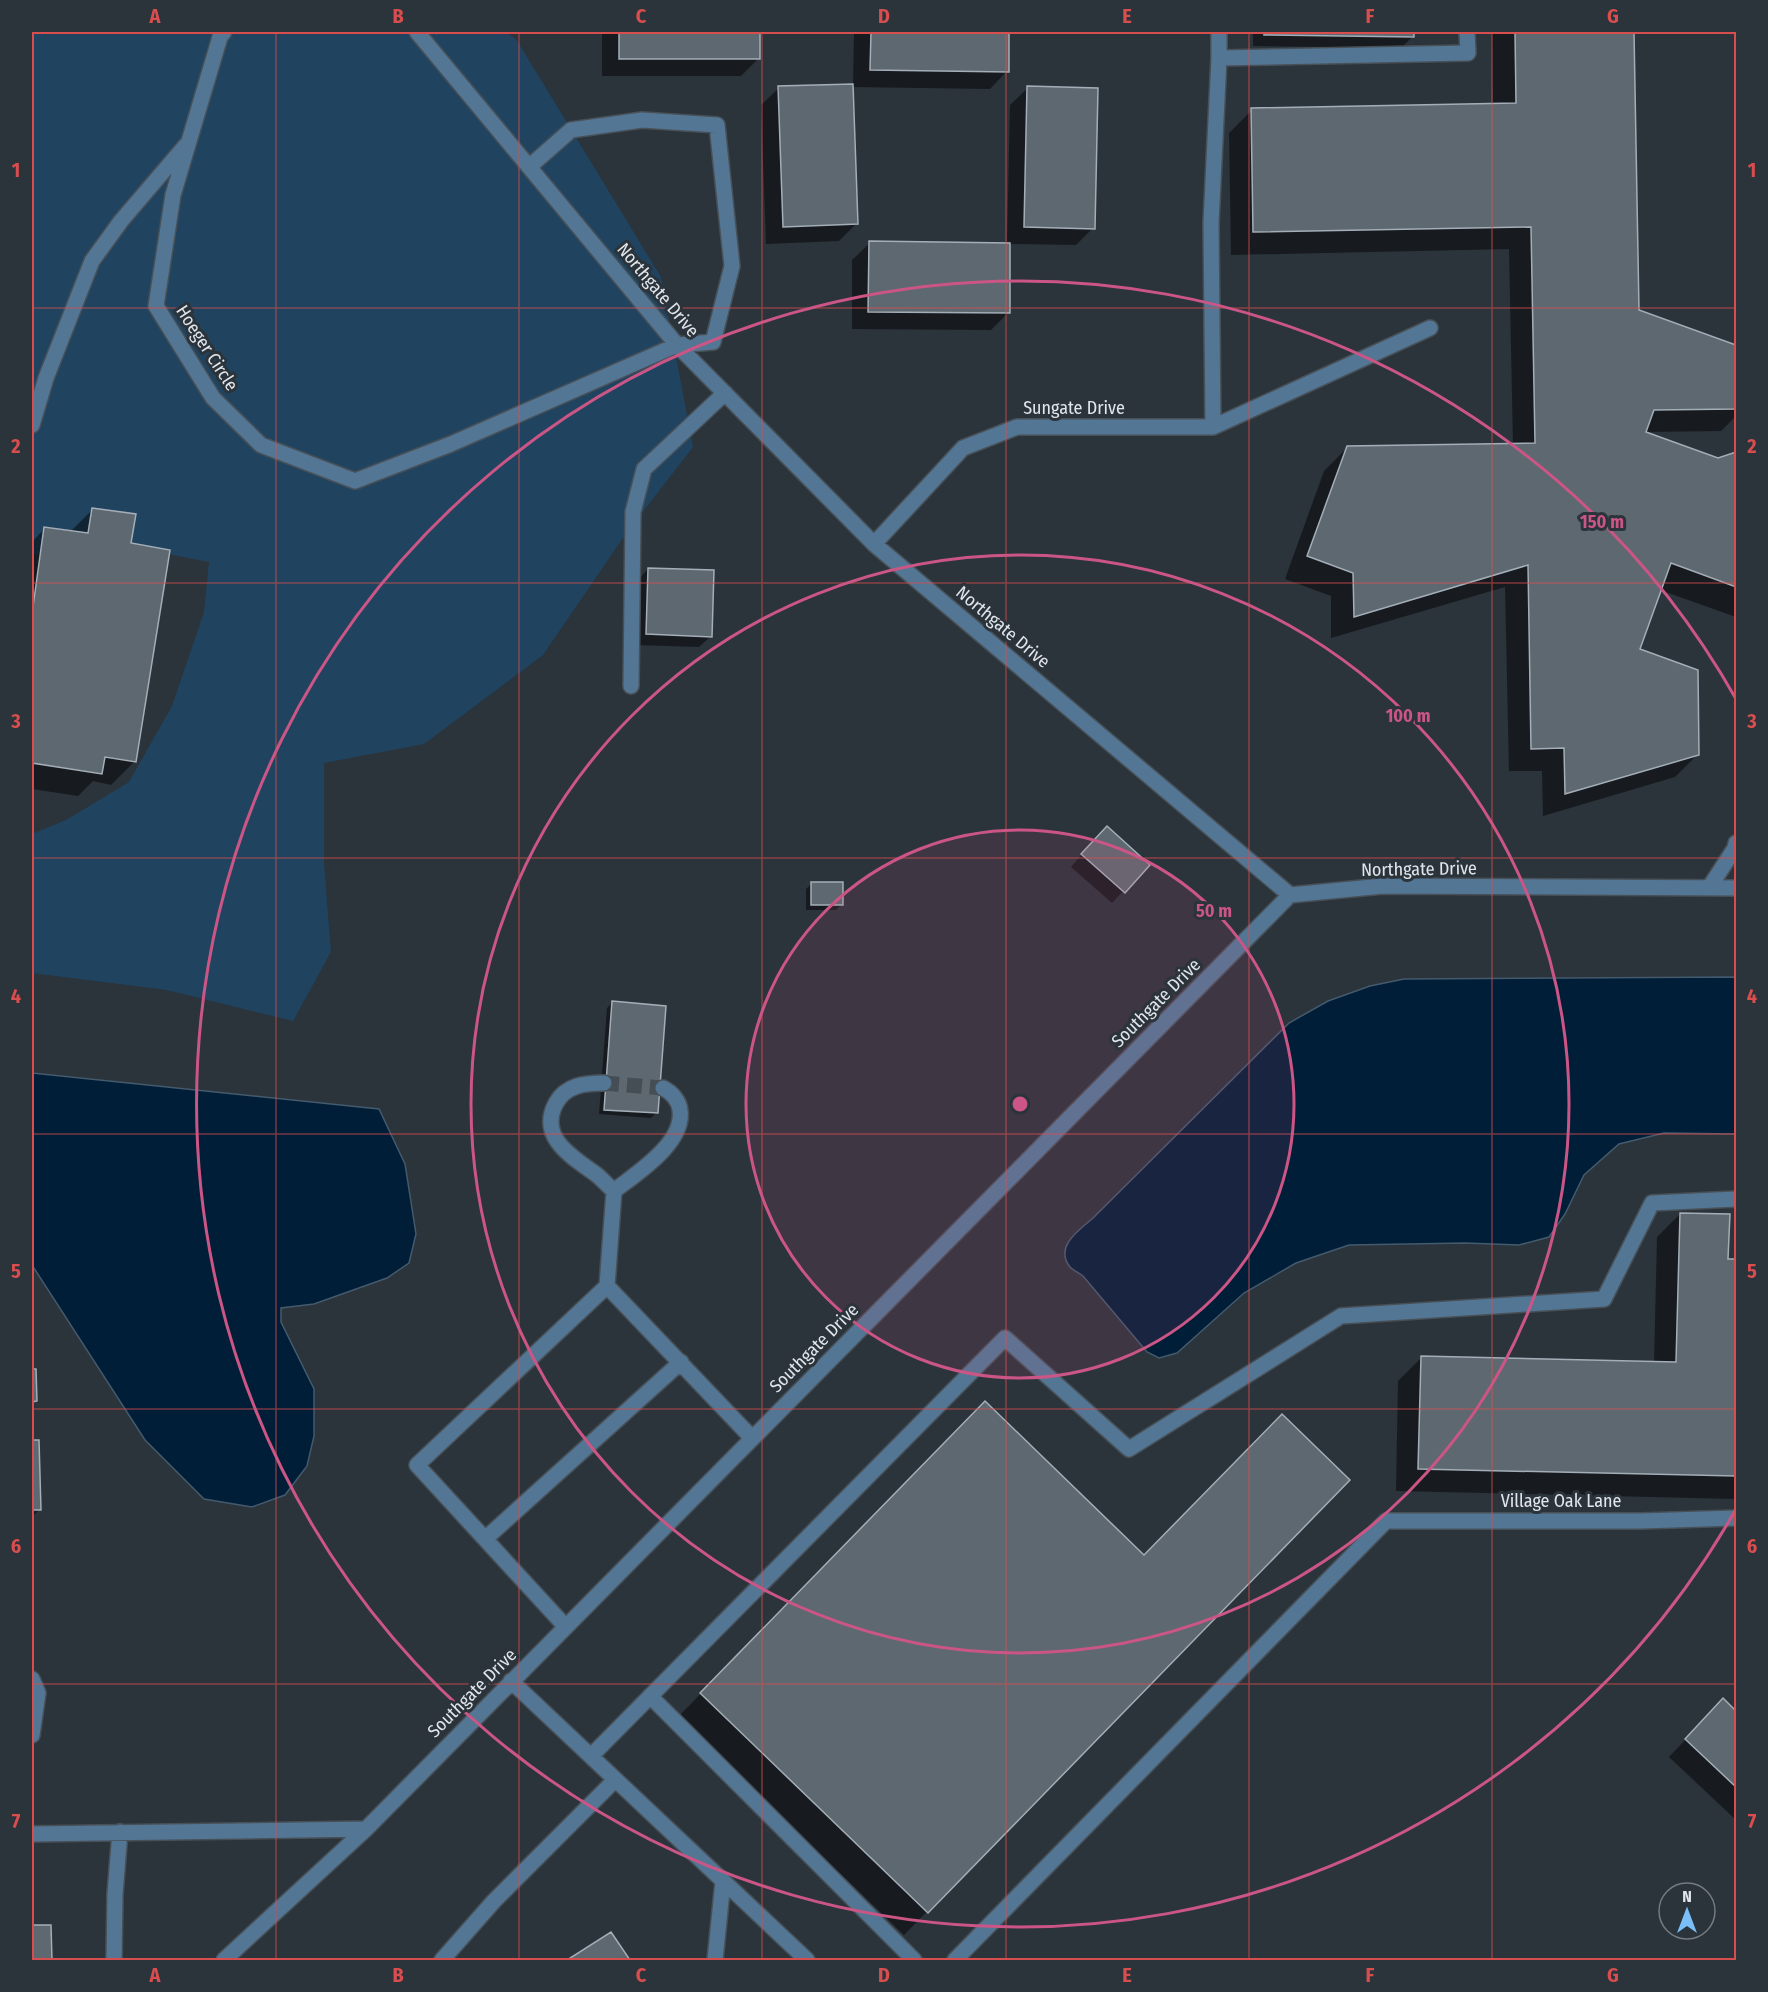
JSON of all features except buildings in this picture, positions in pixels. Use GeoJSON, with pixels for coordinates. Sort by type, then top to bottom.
{"type":"FeatureCollection","features":[{"type":"Feature","properties":{"kind":"street","name":"Hoeger Circle"},"geometry":{"type":"LineString","coordinates":[[224,32],[220,37],[173,195],[156,306],[213,398],[261,444],[355,481],[451,444],[677,345],[713,342],[732,266],[717,125],[642,120],[571,130],[529,167]]}},
{"type":"Feature","properties":{"kind":"street","name":"Northgate Drive"},"geometry":{"type":"LineString","coordinates":[[417,32],[677,345],[874,544],[1290,895],[1383,886],[1737,888]]}},
{"type":"Feature","properties":{"kind":"street"},"geometry":{"type":"LineString","coordinates":[[1213,427],[1211,223],[1219,32]]}},
{"type":"Feature","properties":{"kind":"street"},"geometry":{"type":"LineString","coordinates":[[1219,58],[1468,53],[1467,32]]}},
{"type":"Feature","properties":{"kind":"street"},"geometry":{"type":"LineString","coordinates":[[32,425],[46,378],[92,261],[121,221],[190,140]]}},
{"type":"Feature","properties":{"kind":"street","name":"Sungate Drive"},"geometry":{"type":"LineString","coordinates":[[874,544],[963,448],[1017,427],[1213,427],[1430,328]]}},
{"type":"Feature","properties":{"kind":"street"},"geometry":{"type":"LineString","coordinates":[[631,686],[633,512],[644,470],[725,393]]}},
{"type":"Feature","properties":{"kind":"street"},"geometry":{"type":"LineString","coordinates":[[1709,888],[1737,843]]}},
{"type":"Feature","properties":{"kind":"street","name":"Southgate Drive"},"geometry":{"type":"LineString","coordinates":[[224,1960],[366,1829],[1290,895]]}},
{"type":"Feature","properties":{"kind":"street"},"geometry":{"type":"LineString","coordinates":[[604,1083],[585,1083],[568,1089],[551,1111],[551,1122],[553,1133],[561,1147],[614,1191]]}},
{"type":"Feature","properties":{"kind":"street"},"geometry":{"type":"LineString","coordinates":[[565,1626],[417,1465],[607,1286],[614,1191],[642,1170],[676,1136],[680,1124],[679,1104],[674,1096],[663,1088]]}},
{"type":"Feature","properties":{"kind":"street"},"geometry":{"type":"LineString","coordinates":[[591,1756],[1005,1338],[1129,1449],[1341,1316],[1604,1299],[1652,1203],[1737,1199]]}},
{"type":"Feature","properties":{"kind":"street"},"geometry":{"type":"LineString","coordinates":[[607,1286],[752,1438]]}},
{"type":"Feature","properties":{"kind":"street"},"geometry":{"type":"LineString","coordinates":[[485,1539],[681,1362]]}},
{"type":"Feature","properties":{"kind":"street","name":"Village Oak Lane"},"geometry":{"type":"LineString","coordinates":[[955,1960],[1386,1521],[1641,1521],[1737,1518]]}},
{"type":"Feature","properties":{"kind":"street"},"geometry":{"type":"LineString","coordinates":[[32,1679],[38,1693],[32,1735]]}},
{"type":"Feature","properties":{"kind":"street"},"geometry":{"type":"LineString","coordinates":[[511,1681],[807,1960]]}},
{"type":"Feature","properties":{"kind":"street"},"geometry":{"type":"LineString","coordinates":[[650,1696],[914,1960]]}},
{"type":"Feature","properties":{"kind":"street"},"geometry":{"type":"LineString","coordinates":[[442,1960],[494,1901],[615,1779]]}},
{"type":"Feature","properties":{"kind":"street"},"geometry":{"type":"LineString","coordinates":[[32,1834],[366,1829]]}},
{"type":"Feature","properties":{"kind":"street"},"geometry":{"type":"LineString","coordinates":[[114,1960],[115,1894],[120,1832]]}},
{"type":"Feature","properties":{"kind":"street"},"geometry":{"type":"LineString","coordinates":[[715,1960],[723,1881]]}},
{"type":"Feature","properties":{"kind":"shaded area"},"geometry":{"type":"Polygon","coordinates":[[[32,32],[505,32],[516,39],[661,277],[693,447],[625,535],[543,655],[424,744],[324,763],[324,863],[331,952],[293,1021],[167,990],[32,973],[32,834],[66,820],[129,782],[172,706],[204,612],[209,562],[115,544],[32,555],[32,32]]]}},
{"type":"Feature","properties":{"kind":"shaded area"},"geometry":{"type":"Polygon","coordinates":[[[1736,977],[1736,1134],[1664,1133],[1619,1144],[1584,1175],[1565,1214],[1549,1237],[1519,1245],[1465,1243],[1349,1245],[1296,1263],[1244,1293],[1177,1353],[1159,1358],[1147,1352],[1083,1276],[1070,1267],[1066,1260],[1067,1246],[1075,1234],[1289,1023],[1328,1001],[1370,986],[1404,979],[1736,977]]]}},
{"type":"Feature","properties":{"kind":"shaded area"},"geometry":{"type":"Polygon","coordinates":[[[32,1073],[379,1109],[405,1164],[416,1234],[409,1263],[387,1278],[314,1304],[281,1308],[281,1322],[314,1389],[314,1436],[307,1466],[285,1495],[252,1507],[204,1499],[145,1440],[32,1265],[32,1073]]]}},
{"type":"Feature","properties":{"kind":"tunnel"},"geometry":{"type":"LineString","coordinates":[[604,1083],[663,1088]]}}]}
